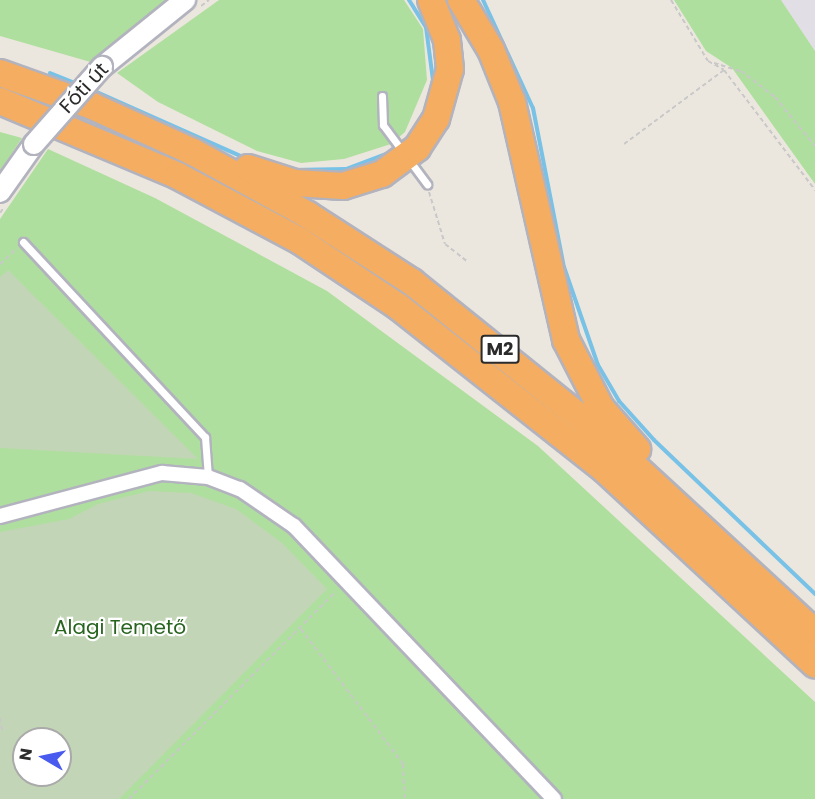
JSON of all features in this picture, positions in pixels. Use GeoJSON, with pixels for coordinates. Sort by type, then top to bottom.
{"type":"FeatureCollection","features":[{"type":"Feature","properties":{"kind":"highway"},"geometry":{"type":"LineString","coordinates":[[193,152],[320,186],[369,180],[408,156],[432,130],[450,69],[447,40],[431,0]]}},
{"type":"Feature","properties":{"kind":"highway"},"geometry":{"type":"LineString","coordinates":[[461,0],[491,50],[512,102],[566,340],[601,408],[676,503]]}},
{"type":"Feature","properties":{"kind":"highway","name":"M2"},"geometry":{"type":"LineString","coordinates":[[0,73],[93,106],[193,152],[308,215],[412,282],[507,354],[676,503],[815,633]]}},
{"type":"Feature","properties":{"kind":"highway","name":"M2"},"geometry":{"type":"LineString","coordinates":[[0,101],[78,130],[220,198],[300,241],[399,307],[603,468],[815,664]]}},
{"type":"Feature","properties":{"kind":"main road","name":"Fóti út"},"geometry":{"type":"LineString","coordinates":[[0,192],[34,144],[102,67],[185,0]]}},
{"type":"Feature","properties":{"kind":"street"},"geometry":{"type":"LineString","coordinates":[[0,516],[42,508],[135,477],[208,477],[274,509],[346,580],[554,799]]}},
{"type":"Feature","properties":{"kind":"lane"},"geometry":{"type":"LineString","coordinates":[[382,96],[383,125],[427,184]]}},
{"type":"Feature","properties":{"kind":"lane"},"geometry":{"type":"LineString","coordinates":[[23,242],[205,437],[208,477]]}},
{"type":"Feature","properties":{"kind":"path"},"geometry":{"type":"LineString","coordinates":[[671,0],[708,61],[724,69],[815,190]]}},
{"type":"Feature","properties":{"kind":"path"},"geometry":{"type":"LineString","coordinates":[[708,61],[741,71],[775,97],[815,146]]}},
{"type":"Feature","properties":{"kind":"path"},"geometry":{"type":"LineString","coordinates":[[624,144],[724,69]]}},
{"type":"Feature","properties":{"kind":"path"},"geometry":{"type":"LineString","coordinates":[[427,184],[445,244],[468,262]]}},
{"type":"Feature","properties":{"kind":"path"},"geometry":{"type":"LineString","coordinates":[[0,264],[23,242]]}},
{"type":"Feature","properties":{"kind":"path"},"geometry":{"type":"LineString","coordinates":[[129,799],[300,629],[346,580]]}},
{"type":"Feature","properties":{"kind":"path"},"geometry":{"type":"LineString","coordinates":[[300,629],[403,764],[405,799]]}},
{"type":"Feature","properties":{"kind":"path"},"geometry":{"type":"LineString","coordinates":[[0,718],[2,731]]}},
{"type":"Feature","properties":{"kind":"shaded area"},"geometry":{"type":"Polygon","coordinates":[[[781,0],[815,0],[815,51],[781,0]]]}},
{"type":"Feature","properties":{"kind":"green space"},"geometry":{"type":"Polygon","coordinates":[[[0,0],[174,0],[94,63],[0,36],[0,0]]]}},
{"type":"Feature","properties":{"kind":"green space"},"geometry":{"type":"Polygon","coordinates":[[[219,0],[404,0],[423,29],[427,80],[405,132],[391,144],[344,159],[301,163],[257,151],[158,102],[117,73],[219,0]]]}},
{"type":"Feature","properties":{"kind":"green space"},"geometry":{"type":"Polygon","coordinates":[[[674,0],[781,0],[815,51],[815,184],[732,68],[706,51],[674,0]]]}},
{"type":"Feature","properties":{"kind":"green space"},"geometry":{"type":"Polygon","coordinates":[[[0,132],[22,138],[0,171],[0,132]]]}},
{"type":"Feature","properties":{"kind":"green space"},"geometry":{"type":"Polygon","coordinates":[[[48,149],[155,198],[327,291],[538,446],[815,702],[815,799],[0,799],[0,219],[48,149]]]}},
{"type":"Feature","properties":{"kind":"green space"},"geometry":{"type":"Polygon","coordinates":[[[8,270],[198,459],[0,448],[0,277],[8,270]]]}},
{"type":"Feature","properties":{"kind":"green space","name":"Alagi Temető"},"geometry":{"type":"Polygon","coordinates":[[[149,491],[191,493],[236,509],[282,543],[327,589],[119,799],[0,799],[0,532],[69,519],[98,504],[149,491]]]}},
{"type":"Feature","properties":{"kind":"waterway"},"geometry":{"type":"LineString","coordinates":[[409,0],[426,27],[433,80],[429,98]]}},
{"type":"Feature","properties":{"kind":"waterway"},"geometry":{"type":"LineString","coordinates":[[483,0],[533,108],[564,267],[598,365],[619,401],[654,440],[815,594]]}},
{"type":"Feature","properties":{"kind":"waterway"},"geometry":{"type":"LineString","coordinates":[[50,73],[77,84]]}},
{"type":"Feature","properties":{"kind":"waterway"},"geometry":{"type":"LineString","coordinates":[[90,89],[245,158]]}},
{"type":"Feature","properties":{"kind":"waterway"},"geometry":{"type":"LineString","coordinates":[[415,127],[427,108]]}},
{"type":"Feature","properties":{"kind":"waterway"},"geometry":{"type":"LineString","coordinates":[[292,170],[346,169],[391,152]]}}]}
